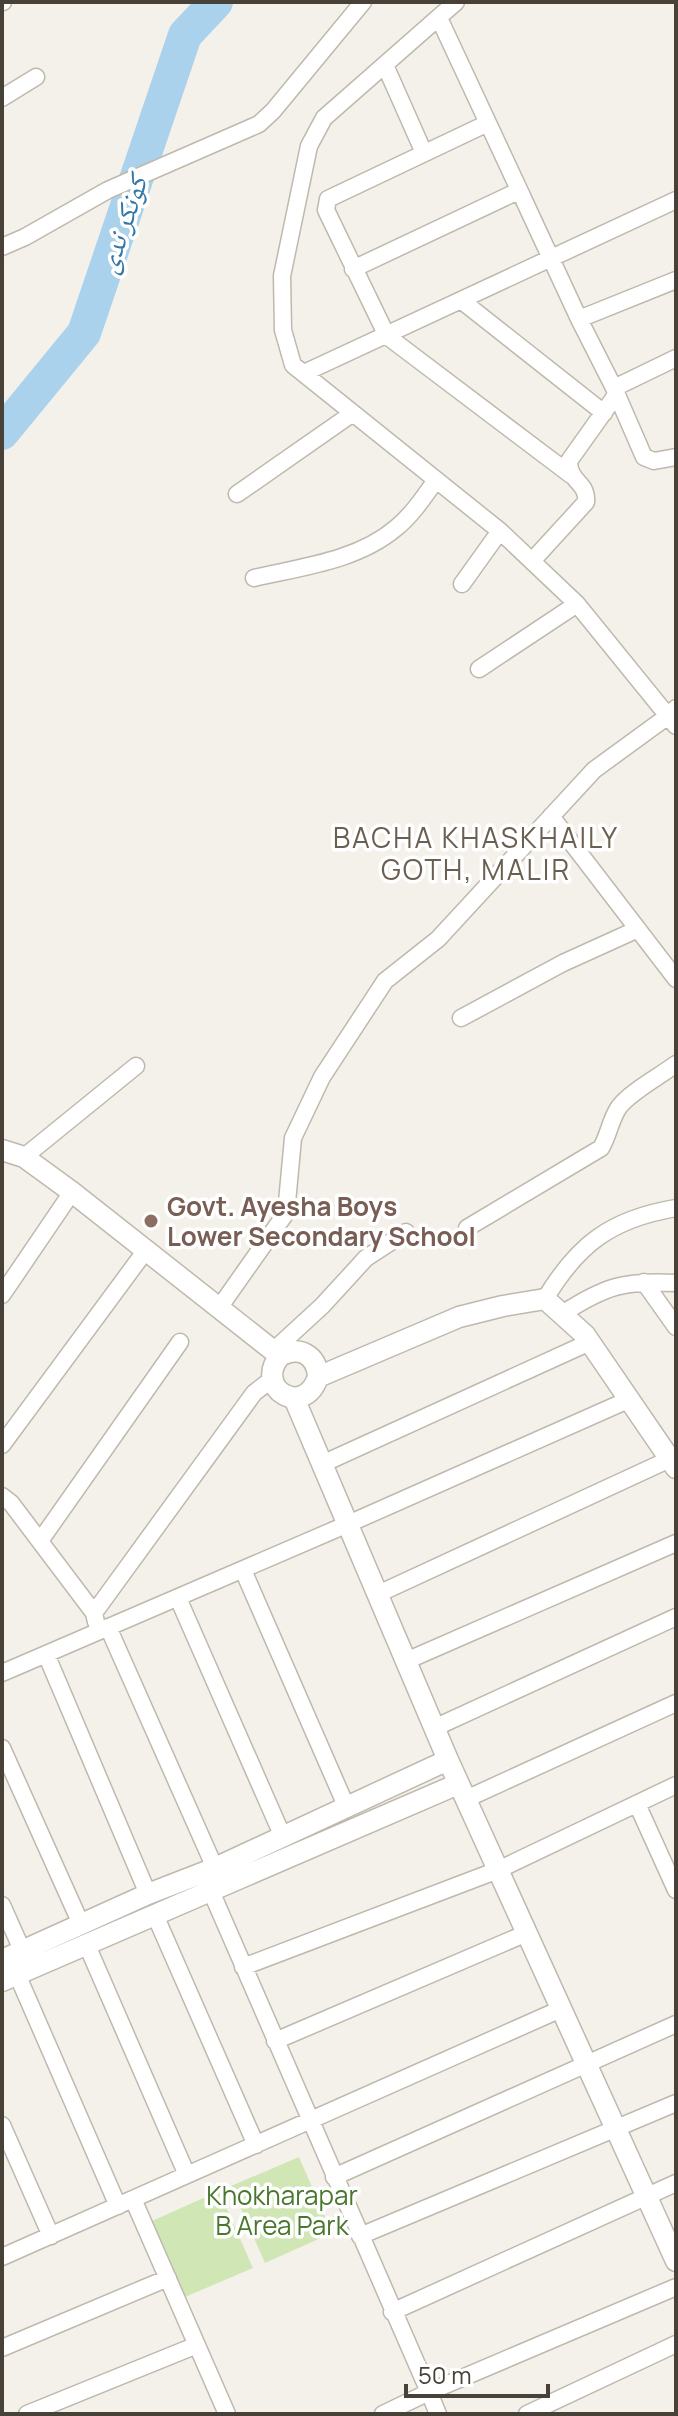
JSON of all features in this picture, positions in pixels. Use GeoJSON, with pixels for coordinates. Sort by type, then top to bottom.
{"type":"FeatureCollection","features":[{"type":"Feature","properties":{"kind":"street"},"geometry":{"type":"LineString","coordinates":[[2,247],[108,190],[259,124],[363,2]]}},
{"type":"Feature","properties":{"kind":"street"},"geometry":{"type":"LineString","coordinates":[[219,1308],[286,1213],[293,1138],[322,1077],[385,981],[438,939],[594,770],[673,717],[577,604],[500,531],[293,365],[283,330],[282,276],[309,146],[324,118],[456,2]]}},
{"type":"Feature","properties":{"kind":"street"},"geometry":{"type":"LineString","coordinates":[[439,18],[644,457],[654,461],[676,457]]}},
{"type":"Feature","properties":{"kind":"street"},"geometry":{"type":"LineString","coordinates":[[385,65],[424,153]]}},
{"type":"Feature","properties":{"kind":"street"},"geometry":{"type":"LineString","coordinates":[[2,98],[36,77]]}},
{"type":"Feature","properties":{"kind":"street"},"geometry":{"type":"LineString","coordinates":[[488,123],[328,199],[326,210],[387,336],[583,487],[586,502],[532,561]]}},
{"type":"Feature","properties":{"kind":"street"},"geometry":{"type":"LineString","coordinates":[[353,269],[514,193],[522,196]]}},
{"type":"Feature","properties":{"kind":"street"},"geometry":{"type":"LineString","coordinates":[[304,373],[676,200]]}},
{"type":"Feature","properties":{"kind":"street"},"geometry":{"type":"LineString","coordinates":[[579,319],[676,280]]}},
{"type":"Feature","properties":{"kind":"street"},"geometry":{"type":"LineString","coordinates":[[462,301],[604,413]]}},
{"type":"Feature","properties":{"kind":"street"},"geometry":{"type":"LineString","coordinates":[[571,475],[569,461],[604,413],[615,392],[676,358]]}},
{"type":"Feature","properties":{"kind":"street"},"geometry":{"type":"LineString","coordinates":[[237,494],[353,413]]}},
{"type":"Feature","properties":{"kind":"street"},"geometry":{"type":"LineString","coordinates":[[254,578],[343,557],[372,544],[395,529],[436,480]]}},
{"type":"Feature","properties":{"kind":"street"},"geometry":{"type":"LineString","coordinates":[[462,584],[500,531]]}},
{"type":"Feature","properties":{"kind":"street"},"geometry":{"type":"LineString","coordinates":[[479,669],[577,604]]}},
{"type":"Feature","properties":{"kind":"street"},"geometry":{"type":"LineString","coordinates":[[551,816],[676,979]]}},
{"type":"Feature","properties":{"kind":"street"},"geometry":{"type":"LineString","coordinates":[[461,1018],[563,963],[638,929]]}},
{"type":"Feature","properties":{"kind":"street"},"geometry":{"type":"LineString","coordinates":[[467,1228],[601,1148],[607,1138],[611,1119],[622,1103],[676,1064]]}},
{"type":"Feature","properties":{"kind":"street"},"geometry":{"type":"LineString","coordinates":[[24,1157],[136,1066]]}},
{"type":"Feature","properties":{"kind":"street"},"geometry":{"type":"LineString","coordinates":[[2,1150],[24,1157],[72,1192],[277,1353],[295,1350],[309,1355],[318,1368],[315,1387],[310,1393],[294,1398],[281,1392],[272,1379],[277,1353],[366,1258],[406,1232]]}},
{"type":"Feature","properties":{"kind":"street"},"geometry":{"type":"LineString","coordinates":[[2,1295],[72,1192]]}},
{"type":"Feature","properties":{"kind":"street"},"geometry":{"type":"LineString","coordinates":[[318,1377],[459,1317],[545,1299],[563,1270],[594,1238],[619,1225],[676,1208]]}},
{"type":"Feature","properties":{"kind":"street"},"geometry":{"type":"LineString","coordinates":[[2,1445],[146,1250]]}},
{"type":"Feature","properties":{"kind":"street"},"geometry":{"type":"LineString","coordinates":[[562,1314],[608,1287],[644,1282],[676,1283]]}},
{"type":"Feature","properties":{"kind":"street"},"geometry":{"type":"LineString","coordinates":[[644,1282],[676,1327]]}},
{"type":"Feature","properties":{"kind":"street"},"geometry":{"type":"LineString","coordinates":[[378,1594],[673,1464],[585,1335],[545,1299]]}},
{"type":"Feature","properties":{"kind":"street"},"geometry":{"type":"LineString","coordinates":[[40,1541],[180,1342]]}},
{"type":"Feature","properties":{"kind":"street"},"geometry":{"type":"LineString","coordinates":[[322,1464],[590,1342]]}},
{"type":"Feature","properties":{"kind":"street"},"geometry":{"type":"LineString","coordinates":[[94,1613],[254,1393],[272,1379]]}},
{"type":"Feature","properties":{"kind":"street"},"geometry":{"type":"LineString","coordinates":[[294,1398],[462,1792],[676,2261]]}},
{"type":"Feature","properties":{"kind":"street"},"geometry":{"type":"LineString","coordinates":[[2,1673],[628,1400]]}},
{"type":"Feature","properties":{"kind":"street"},"geometry":{"type":"LineString","coordinates":[[2,1496],[40,1541],[94,1613],[103,1630],[210,1877],[243,1967],[438,2414]]}},
{"type":"Feature","properties":{"kind":"street"},"geometry":{"type":"LineString","coordinates":[[406,1661],[676,1543]]}},
{"type":"Feature","properties":{"kind":"street"},"geometry":{"type":"LineString","coordinates":[[243,1570],[347,1808]]}},
{"type":"Feature","properties":{"kind":"street"},"geometry":{"type":"LineString","coordinates":[[178,1598],[283,1837]]}},
{"type":"Feature","properties":{"kind":"street"},"geometry":{"type":"LineString","coordinates":[[434,1728],[676,1617]]}},
{"type":"Feature","properties":{"kind":"street"},"geometry":{"type":"LineString","coordinates":[[46,1654],[148,1894]]}},
{"type":"Feature","properties":{"kind":"street"},"geometry":{"type":"LineString","coordinates":[[84,1934],[148,1894],[210,1877],[462,1792],[676,1703]]}},
{"type":"Feature","properties":{"kind":"street"},"geometry":{"type":"LineString","coordinates":[[2,1748],[187,2175]]}},
{"type":"Feature","properties":{"kind":"street"},"geometry":{"type":"LineString","coordinates":[[10,1964],[84,1934],[155,1915],[210,1877],[283,1837],[448,1760]]}},
{"type":"Feature","properties":{"kind":"street"},"geometry":{"type":"LineString","coordinates":[[243,1967],[498,1870],[676,1785]]}},
{"type":"Feature","properties":{"kind":"street"},"geometry":{"type":"LineString","coordinates":[[637,1804],[671,1866],[676,1890]]}},
{"type":"Feature","properties":{"kind":"street"},"geometry":{"type":"LineString","coordinates":[[2,1905],[10,1964],[126,2203],[168,2278],[224,2413]]}},
{"type":"Feature","properties":{"kind":"street"},"geometry":{"type":"LineString","coordinates":[[155,1915],[256,2145]]}},
{"type":"Feature","properties":{"kind":"street"},"geometry":{"type":"LineString","coordinates":[[275,2041],[527,1933]]}},
{"type":"Feature","properties":{"kind":"street"},"geometry":{"type":"LineString","coordinates":[[2,2257],[561,2009]]}},
{"type":"Feature","properties":{"kind":"street"},"geometry":{"type":"LineString","coordinates":[[334,2177],[676,2024]]}},
{"type":"Feature","properties":{"kind":"street"},"geometry":{"type":"LineString","coordinates":[[360,2236],[676,2103]]}},
{"type":"Feature","properties":{"kind":"street"},"geometry":{"type":"LineString","coordinates":[[2,2125],[51,2236]]}},
{"type":"Feature","properties":{"kind":"street"},"geometry":{"type":"LineString","coordinates":[[392,2312],[676,2183]]}},
{"type":"Feature","properties":{"kind":"street"},"geometry":{"type":"LineString","coordinates":[[2,2348],[168,2278]]}},
{"type":"Feature","properties":{"kind":"street"},"geometry":{"type":"LineString","coordinates":[[383,2414],[676,2287]]}},
{"type":"Feature","properties":{"kind":"street"},"geometry":{"type":"LineString","coordinates":[[527,2414],[676,2344]]}},
{"type":"Feature","properties":{"kind":"street"},"geometry":{"type":"LineString","coordinates":[[27,2414],[197,2345]]}},
{"type":"Feature","properties":{"kind":"green space","name":"Khokharapar B Area Park"},"geometry":{"type":"Polygon","coordinates":[[[299,2157],[332,2233],[265,2263],[231,2186],[299,2157]]]}},
{"type":"Feature","properties":{"kind":"green space"},"geometry":{"type":"Polygon","coordinates":[[[219,2191],[253,2268],[185,2297],[152,2221],[219,2191]]]}},
{"type":"Feature","properties":{"kind":"waterway","name":"کونکر ندی"},"geometry":{"type":"LineString","coordinates":[[2,433],[84,333],[185,35],[216,2]]}},
{"type":"Feature","properties":{"kind":"place","name":"Govt. Ayesha Boys Lower Secondary School"},"geometry":{"type":"Point","coordinates":[151,1221]}},
{"type":"Feature","properties":{"kind":"district","name":"BACHA KHASKHAILY GOTH, MALIR"},"geometry":{"type":"Point","coordinates":[476,853]}}]}
